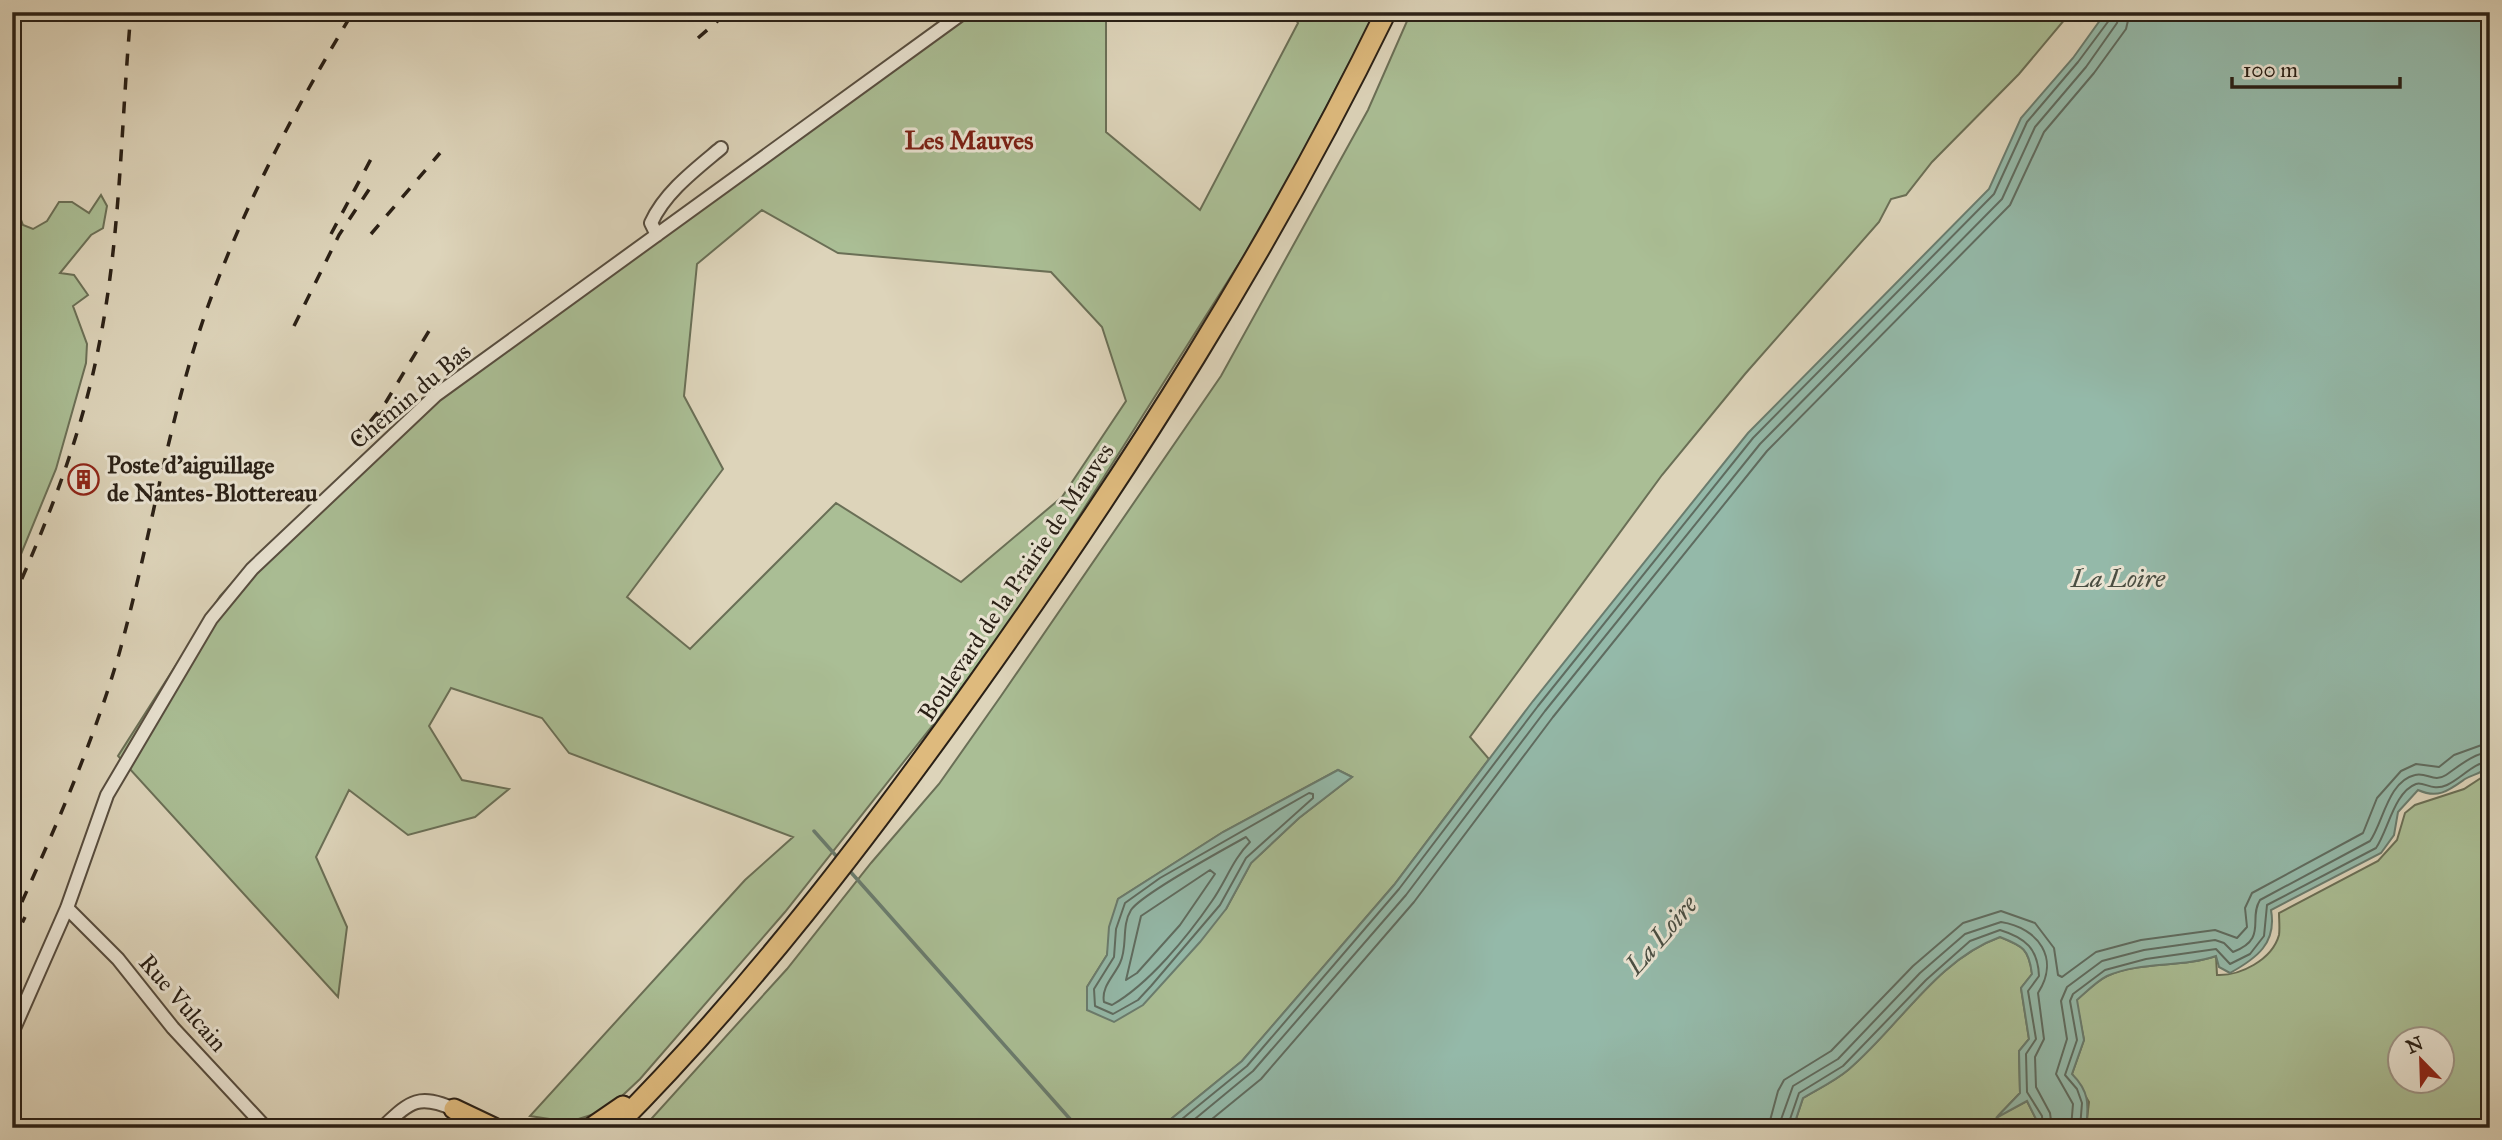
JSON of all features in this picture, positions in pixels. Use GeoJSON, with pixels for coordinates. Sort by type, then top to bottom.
{"type":"FeatureCollection","features":[{"type":"Feature","properties":{"kind":"main road","name":"Boulevard de la Prairie de Mauves"},"geometry":{"type":"LineString","coordinates":[[614,1128],[695,1040],[842,865],[922,760],[1039,597],[1151,428],[1244,275],[1386,12]]}},
{"type":"Feature","properties":{"kind":"main road","name":"Boulevard de la Prairie de Mauves"},"geometry":{"type":"LineString","coordinates":[[631,1128],[762,982],[852,872],[934,765],[1057,591],[1161,434],[1251,287],[1323,159],[1398,12]]}},
{"type":"Feature","properties":{"kind":"main road"},"geometry":{"type":"LineString","coordinates":[[591,1128],[607,1119],[642,1088],[769,954]]}},
{"type":"Feature","properties":{"kind":"main road"},"geometry":{"type":"LineString","coordinates":[[454,1109],[467,1128]]}},
{"type":"Feature","properties":{"kind":"main road"},"geometry":{"type":"LineString","coordinates":[[454,1109],[494,1128]]}},
{"type":"Feature","properties":{"kind":"street","name":"Chemin du Bas"},"geometry":{"type":"LineString","coordinates":[[12,1033],[67,908],[107,795],[211,619],[231,593],[436,395],[964,12]]}},
{"type":"Feature","properties":{"kind":"street"},"geometry":{"type":"LineString","coordinates":[[657,235],[650,223],[659,209],[686,179],[721,148]]}},
{"type":"Feature","properties":{"kind":"street","name":"Rue Vulcain"},"geometry":{"type":"LineString","coordinates":[[67,908],[118,960],[173,1028],[266,1128]]}},
{"type":"Feature","properties":{"kind":"street"},"geometry":{"type":"LineString","coordinates":[[382,1128],[417,1100],[432,1099],[454,1109]]}},
{"type":"Feature","properties":{"kind":"shaded area"},"geometry":{"type":"Polygon","coordinates":[[[957,12],[1106,12],[1106,132],[1200,210],[1298,23],[1290,12],[1376,12],[1269,216],[1030,594],[955,697],[785,912],[640,1079],[607,1110],[569,1122],[530,1116],[745,880],[793,837],[569,753],[542,718],[451,688],[429,726],[462,780],[509,789],[475,817],[408,835],[349,790],[316,857],[347,927],[338,997],[118,756],[220,596],[254,559],[338,482],[409,411],[957,12]],[[762,210],[697,264],[684,396],[723,469],[627,597],[690,649],[836,503],[961,582],[1062,497],[1126,401],[1102,327],[1051,272],[838,253],[762,210]]]}},
{"type":"Feature","properties":{"kind":"shaded area"},"geometry":{"type":"Polygon","coordinates":[[[1411,12],[2071,12],[2019,74],[1932,162],[1906,195],[1891,199],[1879,222],[1745,374],[1662,475],[1470,737],[1489,759],[1394,885],[1242,1061],[1160,1128],[643,1128],[787,969],[871,863],[939,784],[1221,376],[1368,110],[1411,12]],[[1338,770],[1223,832],[1118,899],[1107,955],[1087,987],[1226,909],[1251,863],[1299,818],[1352,777],[1338,770]]]}},
{"type":"Feature","properties":{"kind":"shaded area"},"geometry":{"type":"Polygon","coordinates":[[[101,195],[107,206],[103,228],[91,235],[60,273],[74,275],[88,295],[73,306],[87,344],[86,363],[56,469],[12,576],[12,196],[23,225],[33,229],[47,221],[59,202],[72,202],[89,213],[101,195]]]}},
{"type":"Feature","properties":{"kind":"shaded area"},"geometry":{"type":"Polygon","coordinates":[[[2490,772],[2490,1128],[2086,1128],[2089,1102],[2072,1074],[2084,1040],[2076,1000],[2103,978],[2133,968],[2216,956],[2217,975],[2235,973],[2254,965],[2270,952],[2275,944],[2279,935],[2279,913],[2378,861],[2397,840],[2405,813],[2415,805],[2464,789],[2490,772]]]}},
{"type":"Feature","properties":{"kind":"shaded area"},"geometry":{"type":"Polygon","coordinates":[[[2000,937],[2024,950],[2032,974],[2021,988],[2029,1039],[2019,1051],[2020,1093],[1998,1116],[2027,1101],[2036,1119],[2036,1128],[1793,1128],[1803,1098],[1848,1070],[1867,1053],[1919,996],[1956,961],[2000,937]]]}},
{"type":"Feature","properties":{"kind":"water","name":"La Loire"},"geometry":{"type":"Polygon","coordinates":[[[2106,12],[2490,12],[2490,765],[2443,792],[2431,794],[2418,790],[2398,812],[2394,835],[2381,853],[2271,910],[2271,932],[2263,948],[2230,973],[2219,967],[2216,956],[2120,971],[2103,978],[2088,990],[2077,1000],[2084,1040],[2072,1074],[2085,1092],[2086,1128],[2036,1128],[2036,1119],[2027,1101],[1996,1118],[2020,1093],[2019,1051],[2029,1039],[2021,988],[2032,974],[2024,950],[2000,937],[1956,961],[1919,996],[1867,1053],[1848,1070],[1803,1098],[1793,1128],[1160,1128],[1242,1061],[1394,885],[1533,701],[1748,433],[1989,189],[2021,118],[2073,58],[2106,12]]]}},
{"type":"Feature","properties":{"kind":"water"},"geometry":{"type":"Polygon","coordinates":[[[1338,770],[1352,777],[1299,818],[1251,863],[1226,909],[1143,1005],[1114,1022],[1087,1010],[1087,987],[1107,955],[1109,927],[1118,899],[1223,832],[1338,770]]]}},
{"type":"Feature","properties":{"kind":"waterway"},"geometry":{"type":"LineString","coordinates":[[814,831],[838,858]]}},
{"type":"Feature","properties":{"kind":"waterway"},"geometry":{"type":"LineString","coordinates":[[848,869],[1078,1128]]}},
{"type":"Feature","properties":{"kind":"railway"},"geometry":{"type":"LineString","coordinates":[[12,601],[64,473],[93,374],[100,340],[116,217],[131,12]]}},
{"type":"Feature","properties":{"kind":"railway"},"geometry":{"type":"LineString","coordinates":[[12,924],[70,790],[108,689],[130,611],[182,391],[208,306],[273,155],[353,12]]}},
{"type":"Feature","properties":{"kind":"railway"},"geometry":{"type":"LineString","coordinates":[[698,38],[728,12]]}},
{"type":"Feature","properties":{"kind":"railway"},"geometry":{"type":"LineString","coordinates":[[371,234],[440,153]]}},
{"type":"Feature","properties":{"kind":"railway"},"geometry":{"type":"LineString","coordinates":[[331,234],[371,159]]}},
{"type":"Feature","properties":{"kind":"railway"},"geometry":{"type":"LineString","coordinates":[[294,326],[339,235],[374,182]]}},
{"type":"Feature","properties":{"kind":"railway"},"geometry":{"type":"LineString","coordinates":[[384,411],[353,443],[386,402],[432,326]]}},
{"type":"Feature","properties":{"kind":"railway"},"geometry":{"type":"LineString","coordinates":[[12,944],[25,917]]}},
{"type":"Feature","properties":{"kind":"place","name":"Poste d’aiguillage de Nantes-Blottereau"},"geometry":{"type":"Point","coordinates":[84,479]}},
{"type":"Feature","properties":{"kind":"district","name":"Les Mauves"},"geometry":{"type":"Point","coordinates":[969,140]}}]}
